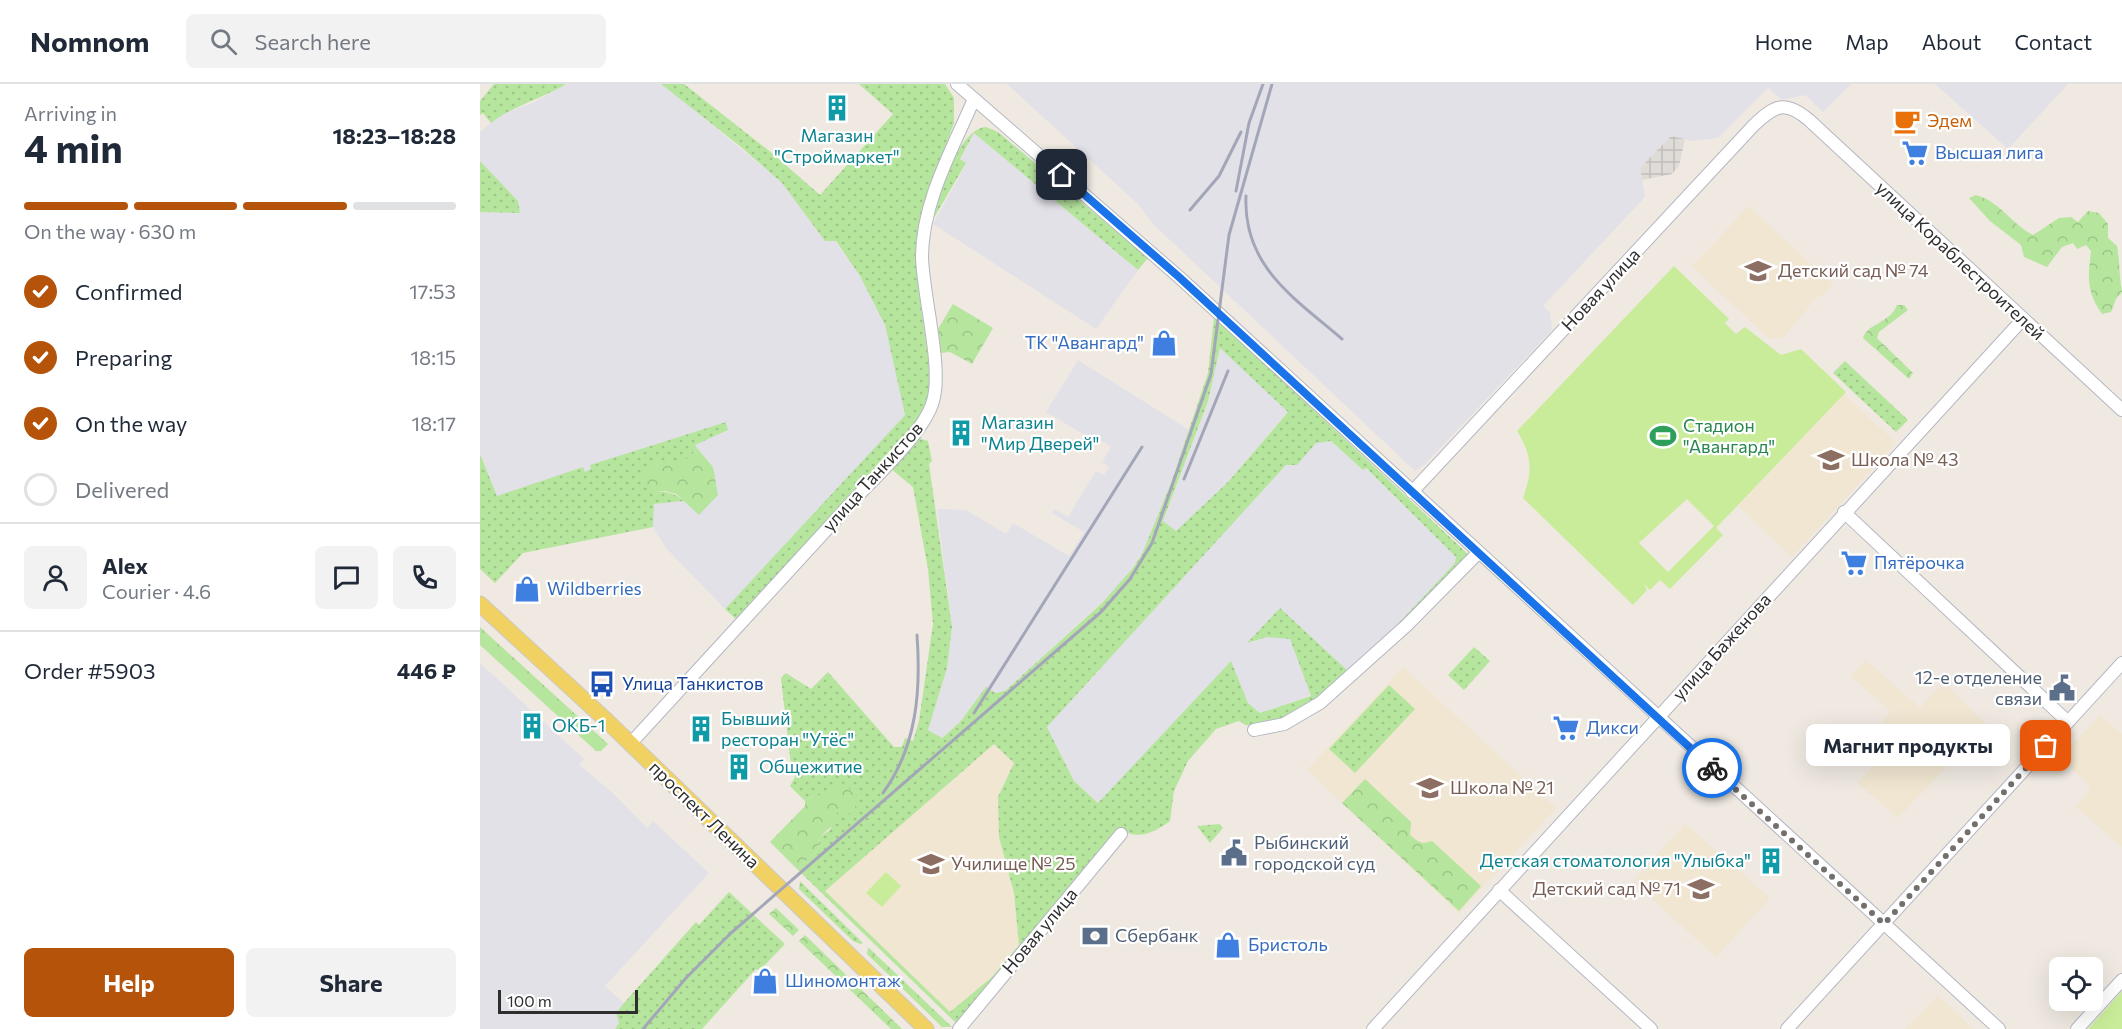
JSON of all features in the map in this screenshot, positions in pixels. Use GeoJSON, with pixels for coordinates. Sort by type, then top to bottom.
{"type":"FeatureCollection","features":[{"type":"Feature","properties":{"kind":"main road","name":"проспект Ленина"},"geometry":{"type":"LineString","coordinates":[[480,604],[631,743],[926,1029]]}},
{"type":"Feature","properties":{"kind":"street"},"geometry":{"type":"LineString","coordinates":[[957,84],[1179,277],[1478,554],[1999,1029]]}},
{"type":"Feature","properties":{"kind":"street","name":"улица Танкистов"},"geometry":{"type":"LineString","coordinates":[[631,743],[887,463],[929,412],[935,387],[923,273],[925,228],[944,170],[974,99]]}},
{"type":"Feature","properties":{"kind":"street","name":"Новая улица"},"geometry":{"type":"LineString","coordinates":[[1412,492],[1754,125],[1775,108],[1786,107],[1801,114]]}},
{"type":"Feature","properties":{"kind":"street","name":"улица Кораблестроителей"},"geometry":{"type":"LineString","coordinates":[[1801,114],[2122,410]]}},
{"type":"Feature","properties":{"kind":"street","name":"улица Баженова"},"geometry":{"type":"LineString","coordinates":[[1373,1029],[2023,319]]}},
{"type":"Feature","properties":{"kind":"street"},"geometry":{"type":"LineString","coordinates":[[1844,512],[2068,722]]}},
{"type":"Feature","properties":{"kind":"street"},"geometry":{"type":"LineString","coordinates":[[1254,730],[1284,724],[1320,703],[1407,625],[1478,554]]}},
{"type":"Feature","properties":{"kind":"street"},"geometry":{"type":"LineString","coordinates":[[1787,1029],[2122,663]]}},
{"type":"Feature","properties":{"kind":"street","name":"Новая улица"},"geometry":{"type":"LineString","coordinates":[[959,1029],[1121,834]]}},
{"type":"Feature","properties":{"kind":"street"},"geometry":{"type":"LineString","coordinates":[[1499,890],[1651,1029]]}},
{"type":"Feature","properties":{"kind":"street"},"geometry":{"type":"LineString","coordinates":[[2077,1029],[2122,980]]}},
{"type":"Feature","properties":{"kind":"shaded area"},"geometry":{"type":"Polygon","coordinates":[[[566,84],[661,84],[782,183],[825,241],[835,241],[860,276],[885,325],[905,415],[725,609],[666,548],[653,527],[654,504],[684,501],[699,514],[713,467],[694,445],[728,430],[726,422],[591,465],[592,469],[585,472],[583,468],[497,496],[480,454],[480,212],[519,213],[518,201],[480,161],[480,132],[498,116],[535,102],[566,84]]]}},
{"type":"Feature","properties":{"kind":"shaded area"},"geometry":{"type":"Polygon","coordinates":[[[1007,84],[1851,84],[1823,112],[1805,95],[1782,100],[1768,88],[1718,138],[1693,141],[1671,136],[1640,168],[1645,197],[1543,306],[1550,312],[1552,330],[1425,464],[1415,471],[1153,224],[1139,205],[1007,84]]]}},
{"type":"Feature","properties":{"kind":"shaded area"},"geometry":{"type":"Polygon","coordinates":[[[1935,84],[2068,84],[2008,149],[1935,84]]]}},
{"type":"Feature","properties":{"kind":"shaded area"},"geometry":{"type":"Polygon","coordinates":[[[974,133],[1138,270],[1096,329],[933,224],[966,164],[960,160],[974,133]]]}},
{"type":"Feature","properties":{"kind":"shaded area"},"geometry":{"type":"Polygon","coordinates":[[[1671,136],[1685,139],[1679,166],[1672,174],[1642,180],[1640,168],[1671,136]]]}},
{"type":"Feature","properties":{"kind":"shaded area","name":"Детский сад № 74"},"geometry":{"type":"Polygon","coordinates":[[[1749,206],[1833,285],[1823,295],[1816,298],[1784,337],[1769,339],[1692,266],[1749,206]]]}},
{"type":"Feature","properties":{"kind":"shaded area"},"geometry":{"type":"Polygon","coordinates":[[[1219,347],[1288,411],[1228,482],[1176,531],[1163,522],[1208,401],[1219,347]]]}},
{"type":"Feature","properties":{"kind":"shaded area"},"geometry":{"type":"Polygon","coordinates":[[[1078,360],[1189,430],[1171,483],[1142,554],[1117,588],[1005,691],[996,693],[986,688],[960,722],[941,738],[928,730],[947,668],[952,628],[937,509],[966,510],[1006,534],[1013,523],[1069,556],[1084,532],[1052,513],[1054,509],[1068,517],[1096,471],[1104,475],[1109,467],[1102,462],[1111,447],[1100,440],[1098,443],[1046,412],[1078,360]]]}},
{"type":"Feature","properties":{"kind":"shaded area","name":"Школа № 43"},"geometry":{"type":"Polygon","coordinates":[[[1844,394],[1896,443],[1792,557],[1738,506],[1844,394]]]}},
{"type":"Feature","properties":{"kind":"shaded area"},"geometry":{"type":"Polygon","coordinates":[[[1331,441],[1363,470],[1365,468],[1456,557],[1455,563],[1393,629],[1348,671],[1280,609],[1249,643],[1267,637],[1290,638],[1311,695],[1261,713],[1248,703],[1231,662],[1099,803],[1074,781],[1047,727],[1286,464],[1292,465],[1298,461],[1316,443],[1331,441]]]}},
{"type":"Feature","properties":{"kind":"shaded area"},"geometry":{"type":"Polygon","coordinates":[[[1866,660],[1920,708],[1944,683],[1986,724],[1898,818],[1858,783],[1894,743],[1877,728],[1891,712],[1851,676],[1866,660]]]}},
{"type":"Feature","properties":{"kind":"shaded area"},"geometry":{"type":"Polygon","coordinates":[[[480,663],[584,759],[579,765],[613,793],[647,828],[653,821],[709,873],[605,986],[624,1003],[616,1013],[620,1024],[615,1029],[480,1029],[480,663]]]}},
{"type":"Feature","properties":{"kind":"shaded area","name":"Школа № 21"},"geometry":{"type":"Polygon","coordinates":[[[1403,667],[1556,808],[1459,913],[1307,770],[1403,667]]]}},
{"type":"Feature","properties":{"kind":"shaded area"},"geometry":{"type":"Polygon","coordinates":[[[2100,715],[2122,734],[2122,847],[2076,807],[2090,790],[2089,785],[2060,758],[2100,715]]]}},
{"type":"Feature","properties":{"kind":"shaded area","name":"Училище № 25"},"geometry":{"type":"Polygon","coordinates":[[[994,743],[1014,763],[998,797],[999,837],[1014,893],[1019,945],[992,977],[950,1012],[824,891],[994,743]]]}},
{"type":"Feature","properties":{"kind":"shaded area","name":"Детский сад № 71"},"geometry":{"type":"Polygon","coordinates":[[[1685,824],[1770,898],[1716,957],[1633,881],[1685,824]]]}},
{"type":"Feature","properties":{"kind":"shaded area"},"geometry":{"type":"Polygon","coordinates":[[[1938,996],[1947,1004],[1973,1029],[1905,1029],[1938,996]]]}},
{"type":"Feature","properties":{"kind":"green space"},"geometry":{"type":"Polygon","coordinates":[[[494,84],[566,84],[491,123],[483,113],[480,115],[480,101],[494,84]]]}},
{"type":"Feature","properties":{"kind":"green space"},"geometry":{"type":"Polygon","coordinates":[[[661,84],[684,84],[773,154],[820,195],[893,114],[859,84],[945,84],[954,98],[954,123],[922,210],[917,248],[919,292],[930,371],[930,396],[920,418],[737,620],[725,609],[905,415],[885,325],[860,276],[836,241],[825,241],[782,183],[741,147],[661,84]]]}},
{"type":"Feature","properties":{"kind":"green space"},"geometry":{"type":"Polygon","coordinates":[[[986,127],[998,132],[1148,258],[1138,270],[974,133],[960,159],[966,163],[931,223],[944,182],[958,151],[976,130],[986,127]]]}},
{"type":"Feature","properties":{"kind":"green space"},"geometry":{"type":"Polygon","coordinates":[[[480,161],[518,201],[520,213],[480,212],[480,161]]]}},
{"type":"Feature","properties":{"kind":"green space"},"geometry":{"type":"Polygon","coordinates":[[[1976,195],[1985,198],[2033,235],[2059,218],[2071,217],[2078,222],[2088,211],[2099,213],[2108,224],[2108,238],[2117,246],[2118,252],[2122,292],[2116,299],[2111,312],[2102,314],[2093,298],[2089,284],[2091,251],[2086,245],[2077,249],[2073,243],[2062,247],[2047,267],[2024,257],[2021,245],[1990,221],[1969,198],[1976,195]]]}},
{"type":"Feature","properties":{"kind":"green space","name":"Стадион \"Авангард\""},"geometry":{"type":"Polygon","coordinates":[[[1674,266],[1729,319],[1725,323],[1736,334],[1745,327],[1781,355],[1801,349],[1846,392],[1716,528],[1723,535],[1670,589],[1660,580],[1650,590],[1644,584],[1647,590],[1633,605],[1523,498],[1529,463],[1526,448],[1517,431],[1674,266]],[[1687,499],[1639,543],[1668,572],[1714,526],[1687,499]]]}},
{"type":"Feature","properties":{"kind":"green space"},"geometry":{"type":"Polygon","coordinates":[[[953,304],[993,328],[972,364],[950,352],[941,353],[938,329],[953,304]]]}},
{"type":"Feature","properties":{"kind":"green space"},"geometry":{"type":"Polygon","coordinates":[[[1897,305],[1904,305],[1908,310],[1879,332],[1877,338],[1913,373],[1909,379],[1863,338],[1869,329],[1889,316],[1897,305]]]}},
{"type":"Feature","properties":{"kind":"green space"},"geometry":{"type":"Polygon","coordinates":[[[1214,317],[1470,556],[1418,608],[1315,701],[1266,725],[1247,725],[1239,721],[1216,729],[1188,761],[1174,791],[1170,821],[1152,832],[1139,835],[1120,828],[957,1024],[797,869],[818,850],[820,837],[830,830],[837,812],[843,810],[838,787],[829,795],[814,795],[805,801],[790,786],[795,777],[791,765],[781,678],[786,673],[811,689],[828,672],[894,747],[902,747],[905,738],[913,741],[919,721],[933,624],[928,569],[913,487],[890,468],[921,434],[921,439],[928,441],[932,461],[929,464],[952,627],[947,668],[928,730],[942,738],[960,722],[986,687],[996,693],[1005,691],[1102,603],[1132,569],[1142,554],[1171,483],[1208,373],[1214,317]],[[1220,348],[1208,401],[1163,521],[1176,531],[1228,482],[1288,412],[1220,348]],[[1331,441],[1316,443],[1297,465],[1286,465],[1047,727],[1074,781],[1098,803],[1231,661],[1248,703],[1260,713],[1311,696],[1290,639],[1267,637],[1247,643],[1280,608],[1348,671],[1393,629],[1455,563],[1456,557],[1366,468],[1363,470],[1331,441]],[[994,744],[825,891],[950,1012],[992,977],[1019,945],[1014,893],[999,837],[998,797],[1014,763],[994,744]]]}},
{"type":"Feature","properties":{"kind":"green space"},"geometry":{"type":"Polygon","coordinates":[[[1845,361],[1908,420],[1896,432],[1833,373],[1845,361]]]}},
{"type":"Feature","properties":{"kind":"green space"},"geometry":{"type":"Polygon","coordinates":[[[726,422],[728,430],[695,445],[697,448],[688,460],[654,492],[670,493],[684,501],[654,504],[653,527],[523,553],[495,583],[480,569],[480,454],[497,496],[583,467],[585,472],[591,469],[590,465],[726,422]]]}},
{"type":"Feature","properties":{"kind":"green space"},"geometry":{"type":"Polygon","coordinates":[[[697,448],[713,467],[718,495],[699,515],[676,494],[665,491],[654,492],[641,485],[645,470],[655,459],[674,462],[684,460],[697,448]]]}},
{"type":"Feature","properties":{"kind":"green space"},"geometry":{"type":"Polygon","coordinates":[[[480,627],[608,744],[601,751],[596,751],[480,645],[480,627]]]}},
{"type":"Feature","properties":{"kind":"green space"},"geometry":{"type":"Polygon","coordinates":[[[1474,647],[1490,661],[1464,690],[1448,675],[1474,647]]]}},
{"type":"Feature","properties":{"kind":"green space"},"geometry":{"type":"Polygon","coordinates":[[[1389,685],[1415,709],[1355,773],[1329,749],[1389,685]]]}},
{"type":"Feature","properties":{"kind":"green space"},"geometry":{"type":"Polygon","coordinates":[[[1365,779],[1411,822],[1410,835],[1420,842],[1432,841],[1481,886],[1459,911],[1342,803],[1365,779]]]}},
{"type":"Feature","properties":{"kind":"green space"},"geometry":{"type":"Polygon","coordinates":[[[842,783],[856,794],[855,810],[849,814],[843,810],[837,812],[836,822],[820,837],[818,850],[797,869],[770,842],[805,806],[805,801],[814,795],[829,795],[842,783]]]}},
{"type":"Feature","properties":{"kind":"green space"},"geometry":{"type":"Polygon","coordinates":[[[1219,824],[1223,828],[1210,843],[1197,826],[1219,824]]]}},
{"type":"Feature","properties":{"kind":"green space"},"geometry":{"type":"Polygon","coordinates":[[[886,872],[901,886],[882,907],[866,893],[886,872]]]}},
{"type":"Feature","properties":{"kind":"green space"},"geometry":{"type":"Polygon","coordinates":[[[800,881],[863,943],[853,941],[799,889],[800,881]]]}},
{"type":"Feature","properties":{"kind":"green space"},"geometry":{"type":"Polygon","coordinates":[[[729,892],[785,944],[759,971],[756,969],[702,1029],[615,1029],[619,1023],[616,1013],[624,1003],[696,922],[699,925],[729,892]]]}},
{"type":"Feature","properties":{"kind":"green space"},"geometry":{"type":"Polygon","coordinates":[[[776,908],[799,930],[793,936],[769,914],[776,908]]]}},
{"type":"Feature","properties":{"kind":"green space"},"geometry":{"type":"Polygon","coordinates":[[[805,935],[902,1029],[891,1029],[799,941],[805,935]]]}},
{"type":"Feature","properties":{"kind":"green space"},"geometry":{"type":"Polygon","coordinates":[[[868,947],[952,1027],[942,1027],[867,954],[868,947]]]}},
{"type":"Feature","properties":{"kind":"green space"},"geometry":{"type":"Polygon","coordinates":[[[2122,991],[2122,1029],[2088,1029],[2122,991]]]}},
{"type":"Feature","properties":{"kind":"railway"},"geometry":{"type":"LineString","coordinates":[[1236,191],[1249,123],[1263,84]]}},
{"type":"Feature","properties":{"kind":"railway"},"geometry":{"type":"LineString","coordinates":[[643,1029],[686,978],[731,933],[1101,612],[1130,579],[1152,543],[1211,374],[1229,235],[1272,84]]}},
{"type":"Feature","properties":{"kind":"railway"},"geometry":{"type":"LineString","coordinates":[[1190,210],[1219,176],[1241,132]]}},
{"type":"Feature","properties":{"kind":"railway"},"geometry":{"type":"LineString","coordinates":[[1246,196],[1247,221],[1262,261],[1289,294],[1342,339]]}},
{"type":"Feature","properties":{"kind":"railway"},"geometry":{"type":"LineString","coordinates":[[1184,479],[1228,371]]}},
{"type":"Feature","properties":{"kind":"railway"},"geometry":{"type":"LineString","coordinates":[[974,713],[1142,447]]}},
{"type":"Feature","properties":{"kind":"railway"},"geometry":{"type":"LineString","coordinates":[[883,793],[894,775],[910,737],[917,697],[917,635]]}},
{"type":"Feature","properties":{"kind":"way so far"},"geometry":{"type":"LineString","coordinates":[[1712,768],[1884,924],[2046,746]]}},
{"type":"Feature","properties":{"kind":"place","name":"Магазин \"Строймаркет\""},"geometry":{"type":"Point","coordinates":[837,108]}},
{"type":"Feature","properties":{"kind":"place","name":"Эдем"},"geometry":{"type":"Point","coordinates":[1907,121]}},
{"type":"Feature","properties":{"kind":"place","name":"Высшая лига"},"geometry":{"type":"Point","coordinates":[1915,153]}},
{"type":"Feature","properties":{"kind":"place","name":"Детский сад № 74"},"geometry":{"type":"Point","coordinates":[1758,271]}},
{"type":"Feature","properties":{"kind":"place","name":"ТК \"Авангард\""},"geometry":{"type":"Point","coordinates":[1164,343]}},
{"type":"Feature","properties":{"kind":"place","name":"Магазин \"Мир Дверей\""},"geometry":{"type":"Point","coordinates":[961,433]}},
{"type":"Feature","properties":{"kind":"place","name":"Стадион \"Авангард\""},"geometry":{"type":"Point","coordinates":[1663,436]}},
{"type":"Feature","properties":{"kind":"place","name":"Школа № 43"},"geometry":{"type":"Point","coordinates":[1831,460]}},
{"type":"Feature","properties":{"kind":"place","name":"Пятёрочка"},"geometry":{"type":"Point","coordinates":[1854,563]}},
{"type":"Feature","properties":{"kind":"place","name":"Wildberries"},"geometry":{"type":"Point","coordinates":[527,589]}},
{"type":"Feature","properties":{"kind":"place","name":"Улица Танкистов"},"geometry":{"type":"Point","coordinates":[602,684]}},
{"type":"Feature","properties":{"kind":"place","name":"12-е отделение связи"},"geometry":{"type":"Point","coordinates":[2062,688]}},
{"type":"Feature","properties":{"kind":"place","name":"ОКБ-1"},"geometry":{"type":"Point","coordinates":[532,726]}},
{"type":"Feature","properties":{"kind":"place","name":"Дикси"},"geometry":{"type":"Point","coordinates":[1566,728]}},
{"type":"Feature","properties":{"kind":"place","name":"Бывший ресторан \"Утёс\""},"geometry":{"type":"Point","coordinates":[701,729]}},
{"type":"Feature","properties":{"kind":"place","name":"Магнит продукты"},"geometry":{"type":"Point","coordinates":[2046,746]}},
{"type":"Feature","properties":{"kind":"place","name":"Общежитие"},"geometry":{"type":"Point","coordinates":[739,767]}},
{"type":"Feature","properties":{"kind":"place","name":"Школа № 21"},"geometry":{"type":"Point","coordinates":[1430,788]}},
{"type":"Feature","properties":{"kind":"place","name":"Рыбинский городской суд"},"geometry":{"type":"Point","coordinates":[1234,853]}},
{"type":"Feature","properties":{"kind":"place","name":"Детская стоматология \"Улыбка\""},"geometry":{"type":"Point","coordinates":[1771,861]}},
{"type":"Feature","properties":{"kind":"place","name":"Училище № 25"},"geometry":{"type":"Point","coordinates":[931,864]}},
{"type":"Feature","properties":{"kind":"place","name":"Детский сад № 71"},"geometry":{"type":"Point","coordinates":[1701,889]}},
{"type":"Feature","properties":{"kind":"place","name":"Сбербанк"},"geometry":{"type":"Point","coordinates":[1095,936]}},
{"type":"Feature","properties":{"kind":"place","name":"Бристоль"},"geometry":{"type":"Point","coordinates":[1228,945]}},
{"type":"Feature","properties":{"kind":"place","name":"Шиномонтаж"},"geometry":{"type":"Point","coordinates":[765,981]}},
{"type":"Feature","properties":{"kind":"route"},"geometry":{"type":"LineString","coordinates":[[1062,175],[1179,277],[1712,768]]}}]}
